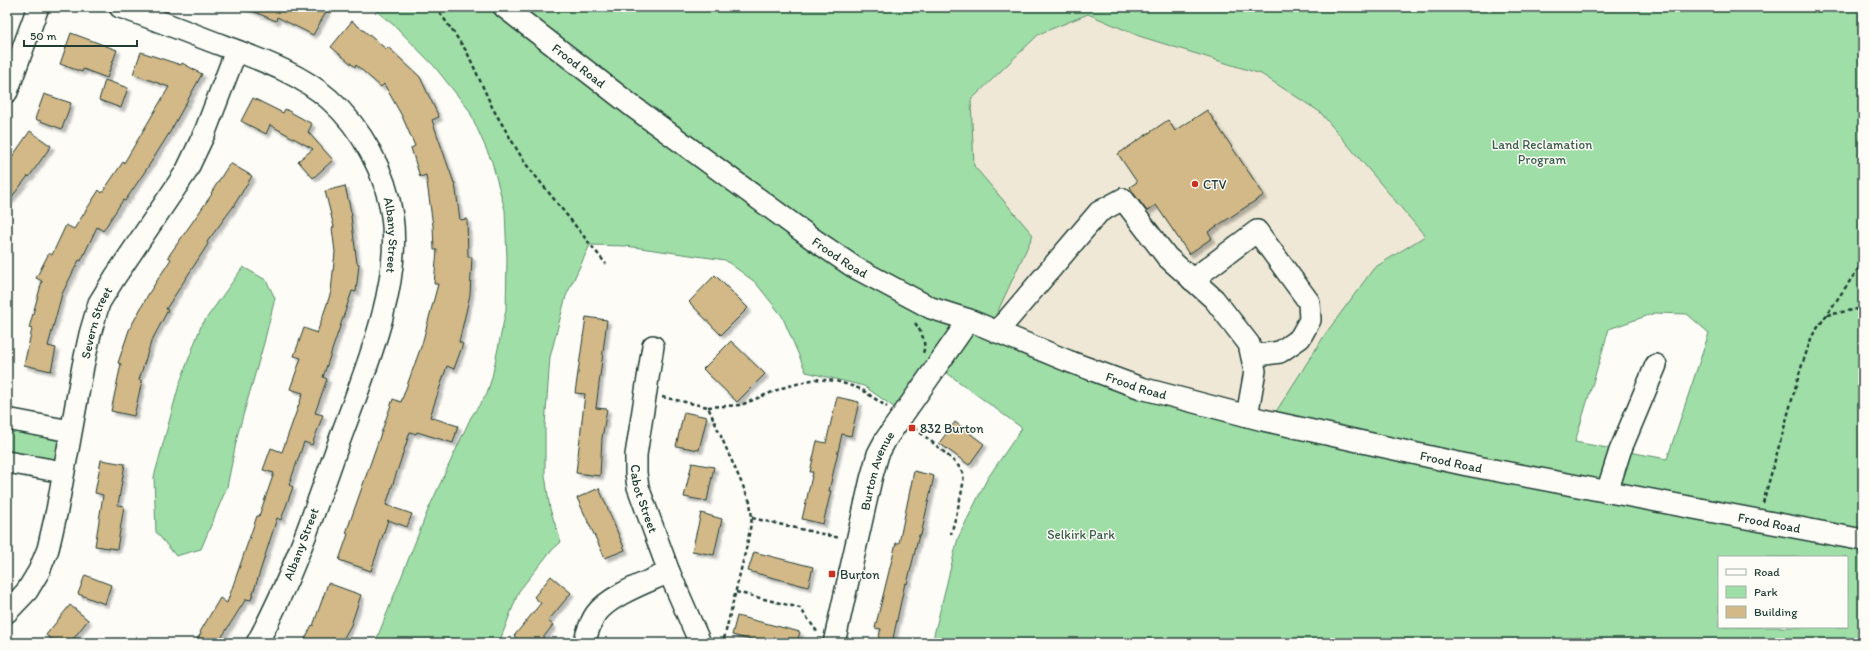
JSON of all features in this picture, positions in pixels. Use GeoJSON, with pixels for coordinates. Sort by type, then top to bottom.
{"type":"FeatureCollection","features":[{"type":"Feature","properties":{"kind":"street"},"geometry":{"type":"LineString","coordinates":[[7,92],[38,7]]}},
{"type":"Feature","properties":{"kind":"street","name":"Albany Street"},"geometry":{"type":"LineString","coordinates":[[120,7],[272,65],[294,76],[324,95],[344,114],[369,149],[380,172],[390,204],[394,240],[391,273],[377,333],[295,561],[272,615],[257,643]]}},
{"type":"Feature","properties":{"kind":"street","name":"Frood Road"},"geometry":{"type":"LineString","coordinates":[[504,7],[632,106],[854,267],[931,308],[969,320],[1141,388],[1247,416],[1349,440],[1467,465],[1863,540]]}},
{"type":"Feature","properties":{"kind":"street","name":"Severn Street"},"geometry":{"type":"LineString","coordinates":[[7,612],[27,591],[39,570],[48,549],[57,510],[70,431],[90,334],[99,303],[186,172],[205,132],[236,51]]}},
{"type":"Feature","properties":{"kind":"street"},"geometry":{"type":"LineString","coordinates":[[997,332],[1098,212],[1123,199],[1168,258],[1214,299],[1249,344],[1255,371],[1247,416]]}},
{"type":"Feature","properties":{"kind":"street"},"geometry":{"type":"LineString","coordinates":[[1192,280],[1257,231],[1309,302],[1310,320],[1300,338],[1280,352],[1252,356]]}},
{"type":"Feature","properties":{"kind":"street","name":"Burton Avenue"},"geometry":{"type":"LineString","coordinates":[[826,639],[878,454],[894,412],[969,320]]}},
{"type":"Feature","properties":{"kind":"street","name":"Cabot Street"},"geometry":{"type":"LineString","coordinates":[[653,346],[636,456],[636,473],[642,503],[669,572],[700,643]]}},
{"type":"Feature","properties":{"kind":"street"},"geometry":{"type":"LineString","coordinates":[[1607,492],[1620,451],[1656,365]]}},
{"type":"Feature","properties":{"kind":"street"},"geometry":{"type":"LineString","coordinates":[[7,419],[70,431]]}},
{"type":"Feature","properties":{"kind":"street"},"geometry":{"type":"LineString","coordinates":[[7,462],[63,472]]}},
{"type":"Feature","properties":{"kind":"street"},"geometry":{"type":"LineString","coordinates":[[584,643],[596,614],[606,605],[628,590],[669,572]]}},
{"type":"Feature","properties":{"kind":"path"},"geometry":{"type":"LineString","coordinates":[[436,7],[467,52],[493,109],[525,163],[606,264]]}},
{"type":"Feature","properties":{"kind":"path"},"geometry":{"type":"LineString","coordinates":[[1759,521],[1800,371],[1812,336],[1863,262]]}},
{"type":"Feature","properties":{"kind":"path"},"geometry":{"type":"LineString","coordinates":[[1826,315],[1863,308]]}},
{"type":"Feature","properties":{"kind":"path"},"geometry":{"type":"LineString","coordinates":[[646,394],[708,407],[742,405],[782,388],[815,379],[836,381],[861,389],[894,412],[954,461],[963,472],[964,482],[951,534]]}},
{"type":"Feature","properties":{"kind":"path"},"geometry":{"type":"LineString","coordinates":[[708,407],[750,502],[752,518],[723,643]]}},
{"type":"Feature","properties":{"kind":"path"},"geometry":{"type":"LineString","coordinates":[[752,518],[842,539]]}},
{"type":"Feature","properties":{"kind":"path"},"geometry":{"type":"LineString","coordinates":[[736,592],[800,608],[826,639]]}},
{"type":"Feature","properties":{"kind":"shaded area"},"geometry":{"type":"Polygon","coordinates":[[[1088,14],[1139,36],[1261,74],[1320,112],[1425,236],[1374,269],[1326,333],[1270,421],[990,328],[1033,235],[974,166],[971,100],[1039,34],[1088,14]]]}},
{"type":"Feature","properties":{"kind":"green space"},"geometry":{"type":"Polygon","coordinates":[[[371,7],[1863,7],[1863,643],[932,643],[958,538],[987,479],[1022,428],[936,365],[902,413],[864,386],[806,372],[782,316],[755,282],[725,260],[626,246],[590,245],[566,296],[550,357],[545,426],[545,475],[550,509],[561,542],[550,552],[519,591],[499,643],[375,643],[428,510],[471,417],[487,394],[506,310],[507,259],[505,210],[492,162],[469,110],[434,66],[396,27],[371,7]],[[1088,14],[1039,34],[971,100],[974,166],[1033,235],[990,328],[1270,421],[1326,333],[1374,268],[1425,236],[1320,112],[1261,74],[1139,36],[1088,14]],[[1655,313],[1609,329],[1575,442],[1667,459],[1709,333],[1687,314],[1655,313]]]}},
{"type":"Feature","properties":{"kind":"green space"},"geometry":{"type":"Polygon","coordinates":[[[243,267],[266,280],[275,298],[264,343],[238,433],[227,487],[201,549],[176,556],[156,532],[154,477],[179,385],[201,326],[243,267]]]}},
{"type":"Feature","properties":{"kind":"green space"},"geometry":{"type":"Polygon","coordinates":[[[7,421],[67,432],[61,470],[7,460],[7,421]]]}},
{"type":"Feature","properties":{"kind":"building"},"geometry":{"type":"Polygon","coordinates":[[[243,7],[329,7],[313,35],[277,17],[276,21],[243,7]]]}},
{"type":"Feature","properties":{"kind":"building"},"geometry":{"type":"Polygon","coordinates":[[[352,21],[386,49],[388,47],[420,77],[439,117],[432,120],[455,183],[460,220],[467,219],[468,257],[472,257],[470,295],[459,342],[463,344],[454,369],[447,366],[430,417],[458,426],[453,443],[417,432],[416,434],[410,432],[386,505],[412,514],[407,527],[388,520],[371,571],[339,560],[348,534],[346,533],[393,399],[401,402],[422,344],[438,284],[434,284],[437,250],[434,250],[433,226],[426,175],[420,177],[411,148],[415,146],[402,116],[384,84],[381,87],[356,65],[355,67],[331,47],[352,21]]]}},
{"type":"Feature","properties":{"kind":"building"},"geometry":{"type":"Polygon","coordinates":[[[71,33],[117,50],[107,78],[83,69],[82,72],[60,64],[71,33]]]}},
{"type":"Feature","properties":{"kind":"building"},"geometry":{"type":"Polygon","coordinates":[[[141,52],[181,65],[182,63],[202,74],[170,132],[148,167],[125,201],[123,200],[103,231],[97,227],[81,261],[79,260],[62,294],[48,346],[56,348],[51,371],[24,365],[32,329],[29,328],[42,281],[36,278],[49,253],[52,255],[66,225],[74,229],[99,190],[102,193],[123,162],[124,163],[169,87],[133,74],[141,52]]]}},
{"type":"Feature","properties":{"kind":"building"},"geometry":{"type":"Polygon","coordinates":[[[105,80],[128,88],[121,108],[99,100],[105,80]]]}},
{"type":"Feature","properties":{"kind":"building"},"geometry":{"type":"Polygon","coordinates":[[[44,94],[71,103],[62,129],[35,119],[44,94]]]}},
{"type":"Feature","properties":{"kind":"building"},"geometry":{"type":"Polygon","coordinates":[[[253,98],[283,113],[285,109],[312,124],[308,132],[333,160],[313,178],[298,161],[313,149],[270,125],[266,134],[241,121],[253,98]]]}},
{"type":"Feature","properties":{"kind":"building","name":"CTV"},"geometry":{"type":"Polygon","coordinates":[[[1207,110],[1264,195],[1208,232],[1212,238],[1189,254],[1156,205],[1147,211],[1134,194],[1130,187],[1137,182],[1118,154],[1168,120],[1175,131],[1207,110]]]}},
{"type":"Feature","properties":{"kind":"building"},"geometry":{"type":"Polygon","coordinates":[[[30,131],[51,146],[29,177],[28,176],[7,203],[7,164],[30,131]]]}},
{"type":"Feature","properties":{"kind":"building"},"geometry":{"type":"Polygon","coordinates":[[[230,163],[252,176],[233,207],[207,242],[208,244],[166,309],[168,310],[151,342],[139,380],[142,381],[134,416],[111,411],[121,364],[118,363],[129,330],[149,293],[171,259],[168,257],[212,194],[211,193],[230,163]]]}},
{"type":"Feature","properties":{"kind":"building"},"geometry":{"type":"Polygon","coordinates":[[[345,186],[352,216],[357,263],[359,264],[356,292],[352,291],[323,377],[327,379],[315,413],[323,415],[312,445],[304,442],[289,485],[293,487],[281,520],[277,518],[251,600],[246,599],[218,643],[195,643],[220,598],[227,603],[257,516],[259,516],[274,473],[263,470],[271,448],[282,452],[303,393],[290,389],[301,358],[294,356],[304,328],[317,333],[331,292],[335,252],[332,228],[334,227],[325,191],[345,186]]]}},
{"type":"Feature","properties":{"kind":"building"},"geometry":{"type":"Polygon","coordinates":[[[715,275],[748,308],[721,335],[689,302],[715,275]]]}},
{"type":"Feature","properties":{"kind":"building"},"geometry":{"type":"Polygon","coordinates":[[[586,317],[607,320],[596,408],[607,409],[602,438],[600,476],[576,473],[585,394],[575,393],[586,317]]]}},
{"type":"Feature","properties":{"kind":"building"},"geometry":{"type":"Polygon","coordinates":[[[731,341],[765,374],[737,402],[703,369],[731,341]]]}},
{"type":"Feature","properties":{"kind":"building"},"geometry":{"type":"Polygon","coordinates":[[[837,397],[859,402],[851,436],[842,434],[823,524],[802,519],[813,472],[810,472],[817,441],[826,443],[837,397]]]}},
{"type":"Feature","properties":{"kind":"building"},"geometry":{"type":"Polygon","coordinates":[[[684,412],[707,417],[699,450],[676,446],[684,412]]]}},
{"type":"Feature","properties":{"kind":"building"},"geometry":{"type":"Polygon","coordinates":[[[955,422],[984,444],[969,465],[939,443],[955,422]]]}},
{"type":"Feature","properties":{"kind":"building"},"geometry":{"type":"Polygon","coordinates":[[[101,460],[125,464],[118,505],[124,506],[117,549],[95,546],[103,495],[95,493],[101,460]]]}},
{"type":"Feature","properties":{"kind":"building"},"geometry":{"type":"Polygon","coordinates":[[[692,463],[714,467],[707,501],[684,497],[692,463]]]}},
{"type":"Feature","properties":{"kind":"building"},"geometry":{"type":"Polygon","coordinates":[[[914,471],[934,476],[921,535],[919,535],[907,584],[905,583],[892,643],[877,643],[881,629],[875,628],[896,543],[899,543],[914,471]]]}},
{"type":"Feature","properties":{"kind":"building"},"geometry":{"type":"Polygon","coordinates":[[[599,488],[625,550],[605,558],[577,498],[599,488]]]}},
{"type":"Feature","properties":{"kind":"building"},"geometry":{"type":"Polygon","coordinates":[[[701,513],[722,519],[714,555],[692,551],[701,513]]]}},
{"type":"Feature","properties":{"kind":"building"},"geometry":{"type":"Polygon","coordinates":[[[754,552],[813,567],[808,587],[748,571],[754,552]]]}},
{"type":"Feature","properties":{"kind":"building"},"geometry":{"type":"Polygon","coordinates":[[[85,575],[111,585],[105,604],[78,594],[85,575]]]}},
{"type":"Feature","properties":{"kind":"building"},"geometry":{"type":"Polygon","coordinates":[[[551,576],[571,593],[548,621],[553,625],[539,643],[522,643],[514,636],[541,603],[534,597],[551,576]]]}},
{"type":"Feature","properties":{"kind":"building"},"geometry":{"type":"Polygon","coordinates":[[[328,583],[361,595],[351,625],[341,643],[303,643],[312,625],[313,626],[328,583]]]}},
{"type":"Feature","properties":{"kind":"building"},"geometry":{"type":"Polygon","coordinates":[[[70,605],[88,620],[70,643],[57,643],[46,635],[70,605]]]}},
{"type":"Feature","properties":{"kind":"building"},"geometry":{"type":"Polygon","coordinates":[[[737,616],[800,632],[797,643],[763,643],[732,635],[737,616]]]}},
{"type":"Feature","properties":{"kind":"place","name":"CTV"},"geometry":{"type":"Point","coordinates":[1195,184]}},
{"type":"Feature","properties":{"kind":"place","name":"832 Burton"},"geometry":{"type":"Point","coordinates":[912,428]}},
{"type":"Feature","properties":{"kind":"place","name":"Burton"},"geometry":{"type":"Point","coordinates":[832,574]}},
{"type":"Feature","properties":{"kind":"park label","name":"Land Reclamation Program"},"geometry":{"type":"Point","coordinates":[1542,152]}},
{"type":"Feature","properties":{"kind":"park label","name":"Selkirk Park"},"geometry":{"type":"Point","coordinates":[1081,534]}}]}
